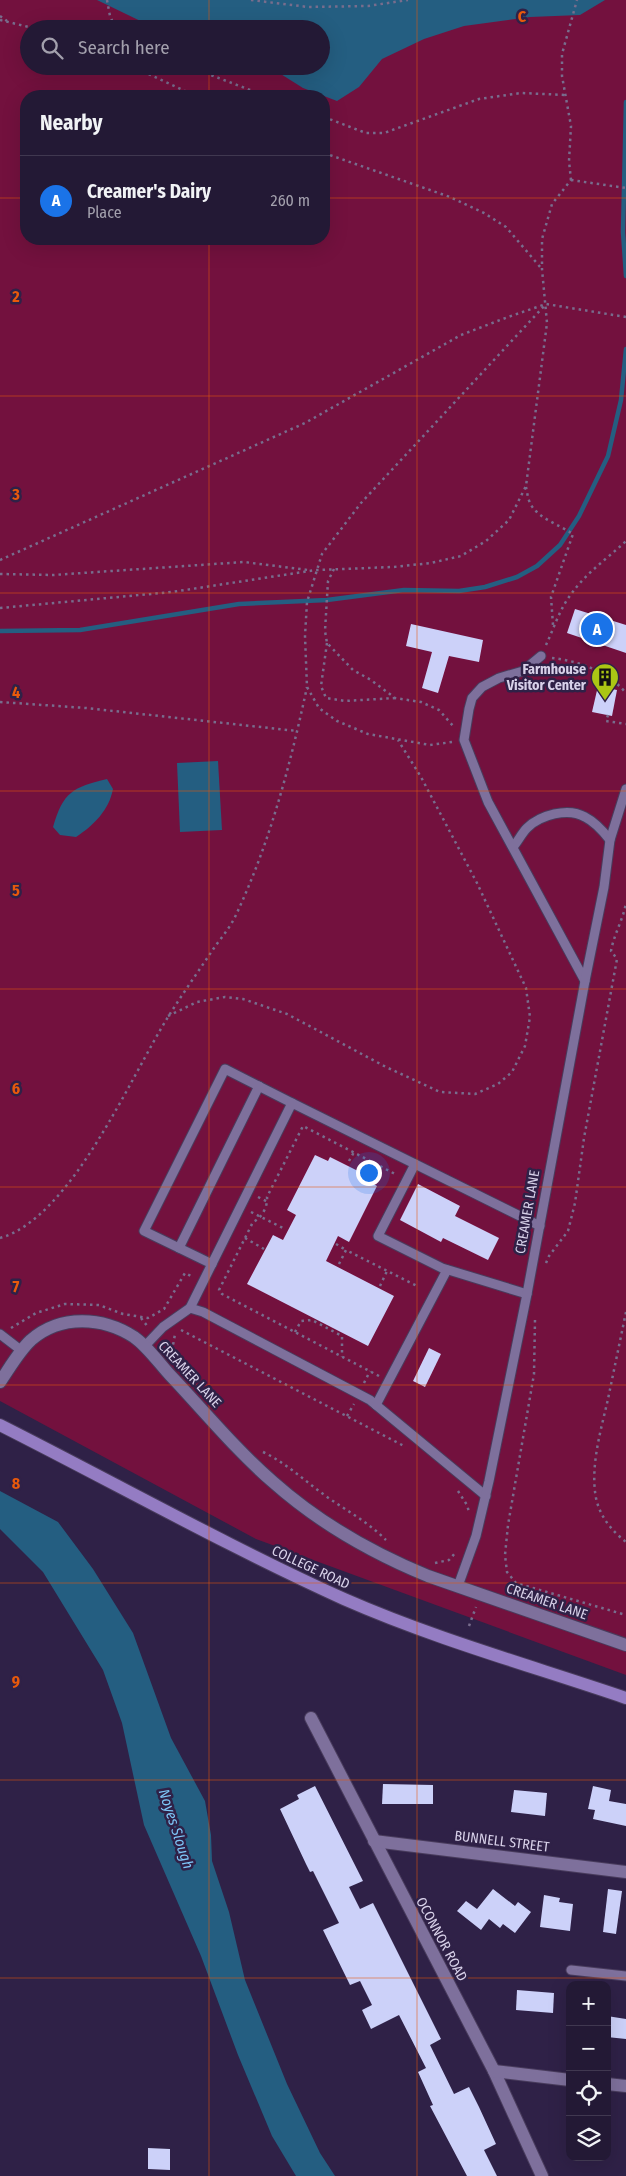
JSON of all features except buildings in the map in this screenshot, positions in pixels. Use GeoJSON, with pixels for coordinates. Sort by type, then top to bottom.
{"type":"FeatureCollection","features":[{"type":"Feature","properties":{"kind":"main road","name":"COLLEGE ROAD"},"geometry":{"type":"LineString","coordinates":[[0,1425],[230,1545],[346,1599],[464,1644],[626,1698]]}},
{"type":"Feature","properties":{"kind":"street","name":"CREAMER LANE"},"geometry":{"type":"LineString","coordinates":[[0,1382],[31,1340],[47,1330],[59,1325],[80,1321],[95,1321],[113,1325],[136,1338],[231,1441],[273,1482],[307,1509],[374,1551],[428,1576],[626,1645]]}},
{"type":"Feature","properties":{"kind":"street","name":"OCONNOR ROAD"},"geometry":{"type":"LineString","coordinates":[[311,1718],[494,2071],[542,2176]]}},
{"type":"Feature","properties":{"kind":"street","name":"BUNNELL STREET"},"geometry":{"type":"LineString","coordinates":[[374,1841],[626,1872]]}},
{"type":"Feature","properties":{"kind":"street"},"geometry":{"type":"LineString","coordinates":[[494,2071],[566,2080]]}},
{"type":"Feature","properties":{"kind":"street"},"geometry":{"type":"LineString","coordinates":[[611,2084],[626,2086]]}},
{"type":"Feature","properties":{"kind":"lane"},"geometry":{"type":"LineString","coordinates":[[541,656],[523,670],[482,686],[472,698],[468,709],[464,740],[488,802],[514,847],[554,927],[585,981]]}},
{"type":"Feature","properties":{"kind":"lane","name":"CREAMER LANE"},"geometry":{"type":"LineString","coordinates":[[458,1586],[476,1536],[486,1496],[540,1226],[604,887],[610,840],[626,789]]}},
{"type":"Feature","properties":{"kind":"lane"},"geometry":{"type":"LineString","coordinates":[[514,847],[527,828],[544,817],[564,813],[583,816],[601,828],[610,840]]}},
{"type":"Feature","properties":{"kind":"lane"},"geometry":{"type":"LineString","coordinates":[[212,1264],[144,1230],[225,1069],[540,1226]]}},
{"type":"Feature","properties":{"kind":"lane"},"geometry":{"type":"LineString","coordinates":[[179,1248],[259,1086]]}},
{"type":"Feature","properties":{"kind":"lane"},"geometry":{"type":"LineString","coordinates":[[144,1347],[162,1327],[190,1308],[292,1103]]}},
{"type":"Feature","properties":{"kind":"lane"},"geometry":{"type":"LineString","coordinates":[[415,1164],[378,1236],[447,1270],[527,1294]]}},
{"type":"Feature","properties":{"kind":"lane"},"geometry":{"type":"LineString","coordinates":[[376,1405],[447,1270]]}},
{"type":"Feature","properties":{"kind":"lane"},"geometry":{"type":"LineString","coordinates":[[190,1308],[211,1316],[376,1405],[486,1496]]}},
{"type":"Feature","properties":{"kind":"lane"},"geometry":{"type":"LineString","coordinates":[[1,1335],[22,1351]]}},
{"type":"Feature","properties":{"kind":"lane"},"geometry":{"type":"LineString","coordinates":[[571,1970],[626,1976]]}},
{"type":"Feature","properties":{"kind":"path"},"geometry":{"type":"LineString","coordinates":[[106,0],[112,20]]}},
{"type":"Feature","properties":{"kind":"path"},"geometry":{"type":"LineString","coordinates":[[251,0],[308,8],[368,6],[408,0]]}},
{"type":"Feature","properties":{"kind":"path"},"geometry":{"type":"LineString","coordinates":[[0,608],[172,592],[316,570],[393,567],[431,563],[460,556],[486,542],[509,520],[526,486],[540,387],[547,322],[542,269],[542,238],[552,204],[571,180],[569,160],[571,126],[565,95],[562,54],[577,0]]}},
{"type":"Feature","properties":{"kind":"path"},"geometry":{"type":"LineString","coordinates":[[0,16],[8,21]]}},
{"type":"Feature","properties":{"kind":"path"},"geometry":{"type":"LineString","coordinates":[[0,20],[20,24]]}},
{"type":"Feature","properties":{"kind":"path"},"geometry":{"type":"LineString","coordinates":[[150,75],[183,90]]}},
{"type":"Feature","properties":{"kind":"path"},"geometry":{"type":"LineString","coordinates":[[211,75],[250,90]]}},
{"type":"Feature","properties":{"kind":"path"},"geometry":{"type":"LineString","coordinates":[[330,119],[366,134],[384,134],[479,99],[521,93],[565,95]]}},
{"type":"Feature","properties":{"kind":"path"},"geometry":{"type":"LineString","coordinates":[[330,155],[450,197],[484,213],[506,228],[542,269]]}},
{"type":"Feature","properties":{"kind":"path"},"geometry":{"type":"LineString","coordinates":[[571,180],[626,188]]}},
{"type":"Feature","properties":{"kind":"path"},"geometry":{"type":"LineString","coordinates":[[0,1238],[13,1235],[36,1219],[57,1197],[94,1150],[168,1016],[234,919],[274,822],[297,731],[307,686],[305,636],[307,602],[322,554],[361,503],[546,304]]}},
{"type":"Feature","properties":{"kind":"path"},"geometry":{"type":"LineString","coordinates":[[0,560],[305,423],[460,335],[546,304],[626,317]]}},
{"type":"Feature","properties":{"kind":"path"},"geometry":{"type":"LineString","coordinates":[[526,486],[530,504],[544,518],[573,534],[551,597],[553,626]]}},
{"type":"Feature","properties":{"kind":"path"},"geometry":{"type":"LineString","coordinates":[[626,542],[598,565],[572,592],[553,626],[541,656],[570,660],[593,670],[614,680],[626,694]]}},
{"type":"Feature","properties":{"kind":"path"},"geometry":{"type":"LineString","coordinates":[[0,574],[53,576],[244,562],[311,571]]}},
{"type":"Feature","properties":{"kind":"path"},"geometry":{"type":"LineString","coordinates":[[334,569],[328,581],[325,631],[327,643],[321,686],[326,698],[345,701],[395,698],[420,702],[439,710],[464,740]]}},
{"type":"Feature","properties":{"kind":"path"},"geometry":{"type":"LineString","coordinates":[[327,643],[353,670],[371,680],[395,698]]}},
{"type":"Feature","properties":{"kind":"path"},"geometry":{"type":"LineString","coordinates":[[307,686],[319,708],[337,720],[368,734],[430,745],[464,740]]}},
{"type":"Feature","properties":{"kind":"path"},"geometry":{"type":"LineString","coordinates":[[0,702],[86,708],[297,731]]}},
{"type":"Feature","properties":{"kind":"path"},"geometry":{"type":"LineString","coordinates":[[608,715],[606,721],[626,724]]}},
{"type":"Feature","properties":{"kind":"path"},"geometry":{"type":"LineString","coordinates":[[168,1016],[197,1002],[225,997],[243,999],[287,1014],[386,1068],[440,1092],[475,1094],[498,1084],[512,1072],[525,1046],[530,1017],[526,988],[477,883],[398,740]]}},
{"type":"Feature","properties":{"kind":"path"},"geometry":{"type":"LineString","coordinates":[[545,1265],[549,1256],[568,1230],[575,1203],[584,1138],[617,958],[611,951],[614,937],[623,918],[626,903]]}},
{"type":"Feature","properties":{"kind":"path"},"geometry":{"type":"LineString","coordinates":[[219,1290],[253,1222],[261,1216],[268,1202],[267,1197],[304,1126],[406,1180]]}},
{"type":"Feature","properties":{"kind":"path"},"geometry":{"type":"LineString","coordinates":[[349,1161],[354,1152]]}},
{"type":"Feature","properties":{"kind":"path"},"geometry":{"type":"LineString","coordinates":[[240,1207],[283,1228]]}},
{"type":"Feature","properties":{"kind":"path"},"geometry":{"type":"LineString","coordinates":[[245,1238],[264,1249]]}},
{"type":"Feature","properties":{"kind":"path"},"geometry":{"type":"LineString","coordinates":[[336,1244],[417,1286]]}},
{"type":"Feature","properties":{"kind":"path"},"geometry":{"type":"LineString","coordinates":[[339,1264],[346,1250]]}},
{"type":"Feature","properties":{"kind":"path"},"geometry":{"type":"LineString","coordinates":[[380,1286],[388,1271]]}},
{"type":"Feature","properties":{"kind":"path"},"geometry":{"type":"LineString","coordinates":[[1,1335],[36,1313],[65,1304],[99,1305],[141,1318],[148,1318],[164,1309],[185,1272],[219,1290],[222,1294],[389,1381]]}},
{"type":"Feature","properties":{"kind":"path"},"geometry":{"type":"LineString","coordinates":[[626,1312],[599,1441],[596,1498],[603,1518],[616,1534],[626,1542]]}},
{"type":"Feature","properties":{"kind":"path"},"geometry":{"type":"LineString","coordinates":[[141,1318],[172,1351],[187,1372]]}},
{"type":"Feature","properties":{"kind":"path"},"geometry":{"type":"LineString","coordinates":[[535,1319],[534,1374],[508,1525],[505,1555],[507,1572],[516,1583],[626,1616]]}},
{"type":"Feature","properties":{"kind":"path"},"geometry":{"type":"LineString","coordinates":[[295,1332],[301,1321],[312,1320],[342,1336],[342,1357]]}},
{"type":"Feature","properties":{"kind":"path"},"geometry":{"type":"LineString","coordinates":[[172,1351],[176,1331],[182,1330],[409,1448]]}},
{"type":"Feature","properties":{"kind":"path"},"geometry":{"type":"LineString","coordinates":[[260,1451],[287,1466],[329,1498],[374,1528],[387,1541]]}},
{"type":"Feature","properties":{"kind":"path"},"geometry":{"type":"LineString","coordinates":[[457,1489],[462,1494],[467,1505],[469,1517]]}},
{"type":"Feature","properties":{"kind":"path"},"geometry":{"type":"LineString","coordinates":[[430,1562],[437,1563],[449,1560],[459,1548]]}},
{"type":"Feature","properties":{"kind":"path"},"geometry":{"type":"LineString","coordinates":[[468,1626],[481,1594]]}},
{"type":"Feature","properties":{"kind":"shaded area"},"geometry":{"type":"Polygon","coordinates":[[[0,0],[626,0],[626,1675],[256,1539],[0,1401],[0,0]]]}},
{"type":"Feature","properties":{"kind":"water"},"geometry":{"type":"Polygon","coordinates":[[[97,0],[605,0],[580,15],[530,17],[464,26],[424,39],[382,59],[359,87],[337,101],[330,98],[330,90],[308,90],[282,75],[330,75],[330,20],[138,20],[97,0]]]}},
{"type":"Feature","properties":{"kind":"water"},"geometry":{"type":"Polygon","coordinates":[[[218,761],[222,830],[180,832],[177,763],[218,761]]]}},
{"type":"Feature","properties":{"kind":"water"},"geometry":{"type":"Polygon","coordinates":[[[107,779],[113,789],[108,804],[100,816],[76,837],[60,835],[53,827],[61,806],[71,793],[78,788],[107,779]]]}},
{"type":"Feature","properties":{"kind":"water","name":"Noyes Slough"},"geometry":{"type":"Polygon","coordinates":[[[0,1491],[58,1522],[93,1569],[133,1633],[171,1738],[205,1801],[211,1835],[212,1861],[229,1912],[245,1980],[287,2084],[320,2153],[335,2176],[296,2176],[272,2136],[238,2055],[201,1956],[144,1825],[122,1723],[103,1670],[43,1572],[0,1529],[0,1491]]]}},
{"type":"Feature","properties":{"kind":"waterway"},"geometry":{"type":"LineString","coordinates":[[626,102],[623,232],[626,276]]}},
{"type":"Feature","properties":{"kind":"waterway"},"geometry":{"type":"LineString","coordinates":[[0,631],[80,630],[239,604],[327,600],[404,590],[459,591],[485,587],[517,577],[537,566],[560,545],[579,516],[608,456],[621,400],[626,349]]}},
{"type":"Feature","properties":{"kind":"place","name":"Creamer's Dairy"},"geometry":{"type":"Point","coordinates":[597,629]}},
{"type":"Feature","properties":{"kind":"place","name":"Farmhouse Visitor Center"},"geometry":{"type":"Point","coordinates":[605,701]}}]}
